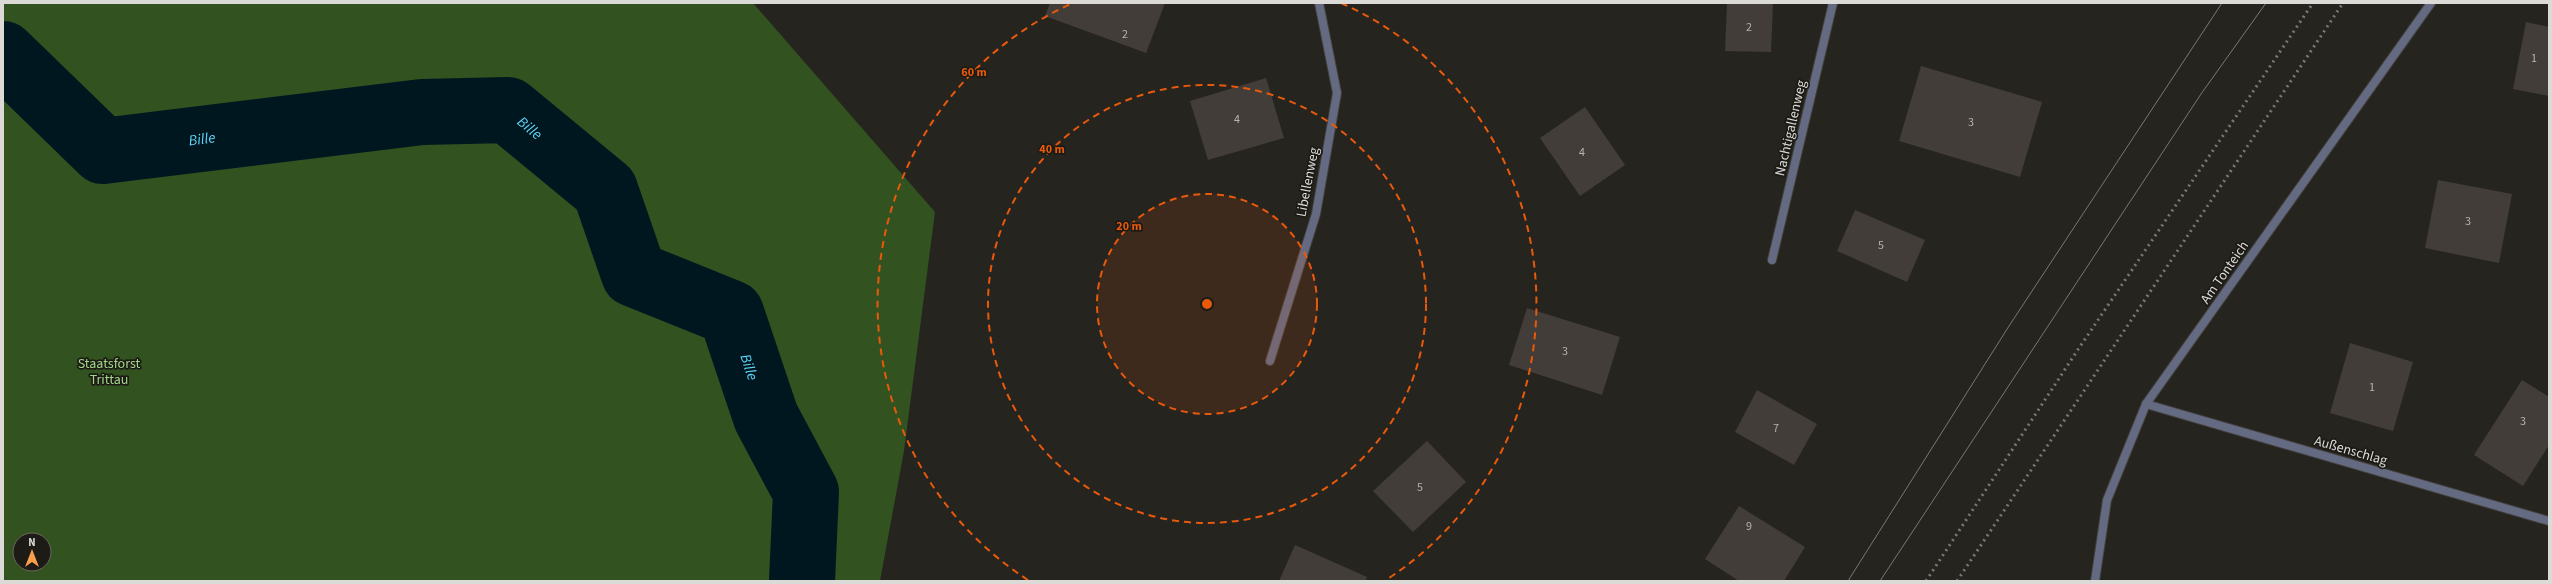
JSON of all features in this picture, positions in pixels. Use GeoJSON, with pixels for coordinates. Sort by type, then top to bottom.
{"type":"FeatureCollection","features":[{"type":"Feature","properties":{"kind":"street","name":"Libellenweg"},"geometry":{"type":"LineString","coordinates":[[1270,361],[1316,214],[1337,93],[1319,3]]}},
{"type":"Feature","properties":{"kind":"street","name":"Nachtigallenweg"},"geometry":{"type":"LineString","coordinates":[[1772,260],[1833,3]]}},
{"type":"Feature","properties":{"kind":"street","name":"Am Tonteich"},"geometry":{"type":"LineString","coordinates":[[2095,581],[2108,500],[2146,404],[2431,3]]}},
{"type":"Feature","properties":{"kind":"street","name":"Außenschlag"},"geometry":{"type":"LineString","coordinates":[[2146,404],[2549,521]]}},
{"type":"Feature","properties":{"kind":"green space","name":"Staatsforst Trittau"},"geometry":{"type":"Polygon","coordinates":[[[3,3],[753,3],[935,212],[904,451],[880,581],[3,581],[3,3]]]}},
{"type":"Feature","properties":{"kind":"building"},"geometry":{"type":"Polygon","coordinates":[[[1050,3],[1165,3],[1146,53],[1045,16],[1050,3]]]}},
{"type":"Feature","properties":{"kind":"building"},"geometry":{"type":"Polygon","coordinates":[[[1727,3],[1773,3],[1771,52],[1725,51],[1727,3]]]}},
{"type":"Feature","properties":{"kind":"building"},"geometry":{"type":"Polygon","coordinates":[[[2526,22],[2549,27],[2549,96],[2513,89],[2526,22]]]}},
{"type":"Feature","properties":{"kind":"building"},"geometry":{"type":"Polygon","coordinates":[[[1921,66],[2042,102],[2020,177],[1899,141],[1921,66]]]}},
{"type":"Feature","properties":{"kind":"building"},"geometry":{"type":"Polygon","coordinates":[[[1266,78],[1284,138],[1208,160],[1190,101],[1266,78]]]}},
{"type":"Feature","properties":{"kind":"building"},"geometry":{"type":"Polygon","coordinates":[[[1585,107],[1625,165],[1580,196],[1540,138],[1585,107]]]}},
{"type":"Feature","properties":{"kind":"building"},"geometry":{"type":"Polygon","coordinates":[[[2438,180],[2512,194],[2499,263],[2425,248],[2438,180]]]}},
{"type":"Feature","properties":{"kind":"building"},"geometry":{"type":"Polygon","coordinates":[[[1855,210],[1925,240],[1907,282],[1837,251],[1855,210]]]}},
{"type":"Feature","properties":{"kind":"building"},"geometry":{"type":"Polygon","coordinates":[[[1527,308],[1620,337],[1602,395],[1509,365],[1527,308]]]}},
{"type":"Feature","properties":{"kind":"building"},"geometry":{"type":"Polygon","coordinates":[[[2350,343],[2413,362],[2393,431],[2330,413],[2350,343]]]}},
{"type":"Feature","properties":{"kind":"building"},"geometry":{"type":"Polygon","coordinates":[[[2522,380],[2549,397],[2549,445],[2523,486],[2474,455],[2522,380]]]}},
{"type":"Feature","properties":{"kind":"building"},"geometry":{"type":"Polygon","coordinates":[[[1757,390],[1817,424],[1794,465],[1735,432],[1757,390]]]}},
{"type":"Feature","properties":{"kind":"building"},"geometry":{"type":"Polygon","coordinates":[[[1427,441],[1466,482],[1413,532],[1373,491],[1427,441]]]}},
{"type":"Feature","properties":{"kind":"building"},"geometry":{"type":"Polygon","coordinates":[[[1739,506],[1805,547],[1784,581],[1739,581],[1705,559],[1739,506]]]}},
{"type":"Feature","properties":{"kind":"building"},"geometry":{"type":"Polygon","coordinates":[[[1295,545],[1367,577],[1366,581],[1279,581],[1295,545]]]}},
{"type":"Feature","properties":{"kind":"waterway","name":"Bille"},"geometry":{"type":"LineString","coordinates":[[3,54],[103,151],[422,112],[508,110],[605,190],[634,274],[731,313],[766,417],[806,492],[802,581]]}},
{"type":"Feature","properties":{"kind":"tram line"},"geometry":{"type":"LineString","coordinates":[[1848,581],[2009,326],[2222,3]]}},
{"type":"Feature","properties":{"kind":"tram line"},"geometry":{"type":"LineString","coordinates":[[1880,581],[2201,94],[2266,3]]}},
{"type":"Feature","properties":{"kind":"railway"},"geometry":{"type":"LineString","coordinates":[[1926,581],[2079,348],[2313,3]]}},
{"type":"Feature","properties":{"kind":"railway"},"geometry":{"type":"LineString","coordinates":[[1957,581],[2343,3]]}}]}
